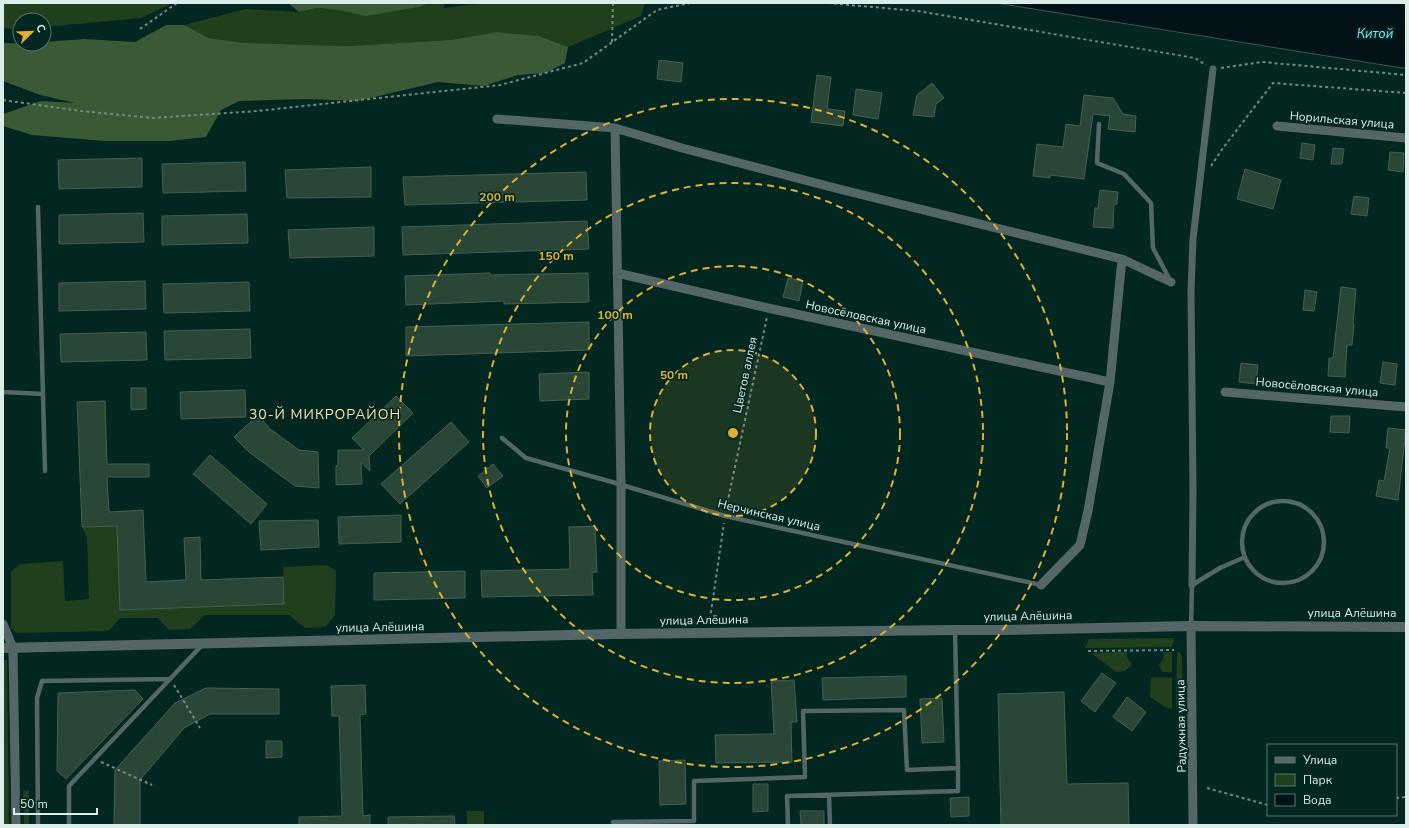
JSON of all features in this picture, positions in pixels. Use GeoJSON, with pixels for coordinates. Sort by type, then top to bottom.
{"type":"FeatureCollection","features":[{"type":"Feature","properties":{"kind":"street"},"geometry":{"type":"LineString","coordinates":[[1192,585],[1193,490],[1191,291],[1193,239],[1213,69]]}},
{"type":"Feature","properties":{"kind":"street"},"geometry":{"type":"LineString","coordinates":[[497,119],[615,128],[682,148],[835,188],[1122,259],[1171,282]]}},
{"type":"Feature","properties":{"kind":"street","name":"Норильская улица"},"geometry":{"type":"LineString","coordinates":[[1277,126],[1406,138]]}},
{"type":"Feature","properties":{"kind":"street"},"geometry":{"type":"LineString","coordinates":[[615,128],[621,484],[621,634]]}},
{"type":"Feature","properties":{"kind":"street"},"geometry":{"type":"LineString","coordinates":[[1041,585],[1080,545],[1088,512],[1110,382],[1122,259]]}},
{"type":"Feature","properties":{"kind":"street","name":"Новосёловская улица"},"geometry":{"type":"LineString","coordinates":[[617,273],[768,308],[1110,382]]}},
{"type":"Feature","properties":{"kind":"street","name":"Новосёловская улица"},"geometry":{"type":"LineString","coordinates":[[1225,392],[1406,407]]}},
{"type":"Feature","properties":{"kind":"street"},"geometry":{"type":"LineString","coordinates":[[3,624],[8,648],[16,825]]}},
{"type":"Feature","properties":{"kind":"street","name":"улица Алёшина"},"geometry":{"type":"LineString","coordinates":[[8,648],[621,634],[1005,630],[1191,626],[1406,627]]}},
{"type":"Feature","properties":{"kind":"street","name":"Радужная улица"},"geometry":{"type":"LineString","coordinates":[[1191,626],[1194,825]]}},
{"type":"Feature","properties":{"kind":"lane"},"geometry":{"type":"LineString","coordinates":[[1099,124],[1096,164],[1124,174],[1151,203],[1153,248],[1171,282]]}},
{"type":"Feature","properties":{"kind":"lane"},"geometry":{"type":"LineString","coordinates":[[38,207],[45,471]]}},
{"type":"Feature","properties":{"kind":"lane"},"geometry":{"type":"LineString","coordinates":[[3,392],[43,394]]}},
{"type":"Feature","properties":{"kind":"lane","name":"Нерчинская улица"},"geometry":{"type":"LineString","coordinates":[[502,438],[526,458],[621,484],[725,516],[1041,585]]}},
{"type":"Feature","properties":{"kind":"lane"},"geometry":{"type":"LineString","coordinates":[[1282,500],[1294,502],[1306,507],[1316,516],[1322,527],[1325,542],[1323,556],[1316,568],[1305,578],[1291,583],[1277,583],[1263,578],[1252,569],[1245,557],[1242,544],[1243,531],[1249,519],[1258,509],[1269,503],[1282,500]]}},
{"type":"Feature","properties":{"kind":"lane"},"geometry":{"type":"LineString","coordinates":[[1191,626],[1192,585],[1220,568],[1245,557]]}},
{"type":"Feature","properties":{"kind":"lane"},"geometry":{"type":"LineString","coordinates":[[788,825],[787,796],[958,791],[954,630]]}},
{"type":"Feature","properties":{"kind":"lane"},"geometry":{"type":"LineString","coordinates":[[69,825],[69,786],[204,643]]}},
{"type":"Feature","properties":{"kind":"lane"},"geometry":{"type":"LineString","coordinates":[[38,825],[37,698],[42,681],[170,679]]}},
{"type":"Feature","properties":{"kind":"lane"},"geometry":{"type":"LineString","coordinates":[[613,822],[694,821],[694,781],[806,777],[803,711],[904,710],[907,770],[958,768]]}},
{"type":"Feature","properties":{"kind":"lane"},"geometry":{"type":"LineString","coordinates":[[829,795],[830,825]]}},
{"type":"Feature","properties":{"kind":"path"},"geometry":{"type":"LineString","coordinates":[[140,29],[177,3]]}},
{"type":"Feature","properties":{"kind":"path"},"geometry":{"type":"LineString","coordinates":[[612,42],[613,3]]}},
{"type":"Feature","properties":{"kind":"path"},"geometry":{"type":"LineString","coordinates":[[3,100],[81,111],[153,118],[257,111],[500,85],[583,63],[657,10],[690,3]]}},
{"type":"Feature","properties":{"kind":"path"},"geometry":{"type":"LineString","coordinates":[[828,3],[917,11],[1195,58],[1213,69],[1262,62],[1406,75]]}},
{"type":"Feature","properties":{"kind":"path"},"geometry":{"type":"LineString","coordinates":[[1211,166],[1273,83],[1406,93]]}},
{"type":"Feature","properties":{"kind":"path","name":"Цветов аллея"},"geometry":{"type":"LineString","coordinates":[[710,619],[725,516],[768,308]]}},
{"type":"Feature","properties":{"kind":"path"},"geometry":{"type":"LineString","coordinates":[[1088,651],[1174,650]]}},
{"type":"Feature","properties":{"kind":"path"},"geometry":{"type":"LineString","coordinates":[[170,679],[200,728]]}},
{"type":"Feature","properties":{"kind":"path"},"geometry":{"type":"LineString","coordinates":[[95,759],[152,785]]}},
{"type":"Feature","properties":{"kind":"path"},"geometry":{"type":"LineString","coordinates":[[1207,788],[1267,805]]}},
{"type":"Feature","properties":{"kind":"green space"},"geometry":{"type":"Polygon","coordinates":[[[3,3],[173,3],[141,18],[52,26],[52,12],[12,12],[12,29],[3,28],[3,3]]]}},
{"type":"Feature","properties":{"kind":"green space"},"geometry":{"type":"Polygon","coordinates":[[[288,3],[429,3],[419,7],[366,16],[339,10],[318,8],[299,12],[288,3]]]}},
{"type":"Feature","properties":{"kind":"green space"},"geometry":{"type":"Polygon","coordinates":[[[429,3],[446,3],[443,8],[486,3],[645,3],[641,16],[568,47],[539,36],[496,32],[451,40],[348,46],[244,43],[209,38],[184,25],[246,9],[299,12],[318,8],[339,10],[419,7],[429,3]]]}},
{"type":"Feature","properties":{"kind":"green space"},"geometry":{"type":"Polygon","coordinates":[[[166,25],[184,25],[209,38],[244,43],[348,46],[451,40],[496,32],[539,36],[568,47],[565,63],[546,73],[518,75],[484,86],[438,82],[358,101],[308,99],[239,101],[221,110],[206,137],[169,141],[105,141],[32,135],[3,126],[3,114],[41,101],[75,103],[40,95],[3,81],[3,43],[12,43],[12,52],[52,52],[52,41],[84,39],[135,42],[166,25]]]}},
{"type":"Feature","properties":{"kind":"green space"},"geometry":{"type":"Polygon","coordinates":[[[117,526],[120,610],[284,604],[283,567],[327,565],[336,571],[335,615],[325,627],[305,628],[289,615],[205,615],[190,629],[169,630],[158,618],[120,618],[109,631],[17,633],[11,628],[11,572],[20,564],[63,561],[65,601],[89,599],[87,537],[82,527],[117,526]]]}},
{"type":"Feature","properties":{"kind":"green space"},"geometry":{"type":"Polygon","coordinates":[[[1174,638],[1172,647],[1085,648],[1089,639],[1174,638]]]}},
{"type":"Feature","properties":{"kind":"green space"},"geometry":{"type":"Polygon","coordinates":[[[1126,652],[1132,665],[1125,671],[1116,672],[1091,653],[1126,652]]]}},
{"type":"Feature","properties":{"kind":"green space"},"geometry":{"type":"Polygon","coordinates":[[[1164,652],[1172,652],[1172,672],[1162,672],[1159,665],[1163,659],[1164,652]]]}},
{"type":"Feature","properties":{"kind":"green space"},"geometry":{"type":"Polygon","coordinates":[[[1177,652],[1180,652],[1182,657],[1183,701],[1176,707],[1177,652]]]}},
{"type":"Feature","properties":{"kind":"green space"},"geometry":{"type":"Polygon","coordinates":[[[3,660],[7,660],[9,825],[3,825],[3,660]]]}},
{"type":"Feature","properties":{"kind":"green space"},"geometry":{"type":"Polygon","coordinates":[[[1151,677],[1172,678],[1172,709],[1165,707],[1150,697],[1151,677]]]}},
{"type":"Feature","properties":{"kind":"green space"},"geometry":{"type":"Polygon","coordinates":[[[29,790],[29,825],[24,825],[23,791],[29,790]]]}},
{"type":"Feature","properties":{"kind":"green space"},"geometry":{"type":"Polygon","coordinates":[[[467,811],[484,811],[484,825],[467,825],[467,811]]]}},
{"type":"Feature","properties":{"kind":"water","name":"Китой"},"geometry":{"type":"Polygon","coordinates":[[[996,3],[1406,3],[1406,68],[1402,68],[996,3]]]}},
{"type":"Feature","properties":{"kind":"building"},"geometry":{"type":"Polygon","coordinates":[[[659,60],[683,63],[681,82],[657,79],[659,60]]]}},
{"type":"Feature","properties":{"kind":"building"},"geometry":{"type":"Polygon","coordinates":[[[817,75],[831,77],[827,109],[845,111],[843,126],[811,122],[817,75]]]}},
{"type":"Feature","properties":{"kind":"building"},"geometry":{"type":"Polygon","coordinates":[[[932,83],[944,98],[936,104],[934,117],[913,115],[917,95],[932,83]]]}},
{"type":"Feature","properties":{"kind":"building"},"geometry":{"type":"Polygon","coordinates":[[[856,89],[882,93],[878,119],[853,115],[856,89]]]}},
{"type":"Feature","properties":{"kind":"building"},"geometry":{"type":"Polygon","coordinates":[[[1084,95],[1113,98],[1123,114],[1136,116],[1135,132],[1108,129],[1110,116],[1093,114],[1084,179],[1050,175],[1050,178],[1033,176],[1037,144],[1063,147],[1066,124],[1080,126],[1084,95]]]}},
{"type":"Feature","properties":{"kind":"building"},"geometry":{"type":"Polygon","coordinates":[[[1302,143],[1315,145],[1313,160],[1300,158],[1302,143]]]}},
{"type":"Feature","properties":{"kind":"building"},"geometry":{"type":"Polygon","coordinates":[[[1333,148],[1344,149],[1342,164],[1331,164],[1333,148]]]}},
{"type":"Feature","properties":{"kind":"building"},"geometry":{"type":"Polygon","coordinates":[[[1390,152],[1404,153],[1403,172],[1388,170],[1390,152]]]}},
{"type":"Feature","properties":{"kind":"building"},"geometry":{"type":"Polygon","coordinates":[[[142,158],[142,187],[59,189],[58,160],[142,158]]]}},
{"type":"Feature","properties":{"kind":"building"},"geometry":{"type":"Polygon","coordinates":[[[245,162],[246,191],[163,193],[162,164],[245,162]]]}},
{"type":"Feature","properties":{"kind":"building"},"geometry":{"type":"Polygon","coordinates":[[[371,167],[371,197],[287,198],[285,170],[371,167]]]}},
{"type":"Feature","properties":{"kind":"building"},"geometry":{"type":"Polygon","coordinates":[[[1245,169],[1281,180],[1273,209],[1237,199],[1245,169]]]}},
{"type":"Feature","properties":{"kind":"building"},"geometry":{"type":"Polygon","coordinates":[[[586,172],[587,200],[405,205],[403,177],[586,172]]]}},
{"type":"Feature","properties":{"kind":"building"},"geometry":{"type":"Polygon","coordinates":[[[1100,190],[1118,192],[1117,204],[1114,204],[1113,228],[1093,227],[1095,208],[1098,208],[1100,190]]]}},
{"type":"Feature","properties":{"kind":"building"},"geometry":{"type":"Polygon","coordinates":[[[1354,196],[1369,198],[1367,216],[1351,214],[1354,196]]]}},
{"type":"Feature","properties":{"kind":"building"},"geometry":{"type":"Polygon","coordinates":[[[143,213],[144,242],[59,244],[59,215],[143,213]]]}},
{"type":"Feature","properties":{"kind":"building"},"geometry":{"type":"Polygon","coordinates":[[[247,214],[248,243],[162,245],[162,216],[247,214]]]}},
{"type":"Feature","properties":{"kind":"building"},"geometry":{"type":"Polygon","coordinates":[[[587,221],[589,249],[403,255],[402,227],[587,221]]]}},
{"type":"Feature","properties":{"kind":"building"},"geometry":{"type":"Polygon","coordinates":[[[374,227],[374,256],[290,258],[288,230],[374,227]]]}},
{"type":"Feature","properties":{"kind":"building"},"geometry":{"type":"Polygon","coordinates":[[[490,273],[490,275],[588,273],[589,302],[504,304],[504,301],[406,305],[405,276],[490,273]]]}},
{"type":"Feature","properties":{"kind":"building"},"geometry":{"type":"Polygon","coordinates":[[[788,278],[803,281],[799,301],[783,297],[788,278]]]}},
{"type":"Feature","properties":{"kind":"building"},"geometry":{"type":"Polygon","coordinates":[[[145,281],[146,309],[59,311],[59,283],[145,281]]]}},
{"type":"Feature","properties":{"kind":"building"},"geometry":{"type":"Polygon","coordinates":[[[249,282],[250,311],[164,313],[163,284],[249,282]]]}},
{"type":"Feature","properties":{"kind":"building"},"geometry":{"type":"Polygon","coordinates":[[[1341,287],[1356,289],[1352,345],[1347,345],[1345,377],[1328,376],[1329,358],[1333,358],[1341,287]]]}},
{"type":"Feature","properties":{"kind":"building"},"geometry":{"type":"Polygon","coordinates":[[[1305,290],[1317,292],[1314,311],[1303,310],[1305,290]]]}},
{"type":"Feature","properties":{"kind":"building"},"geometry":{"type":"Polygon","coordinates":[[[589,322],[589,350],[406,356],[406,327],[589,322]]]}},
{"type":"Feature","properties":{"kind":"building"},"geometry":{"type":"Polygon","coordinates":[[[250,329],[251,358],[165,360],[164,331],[250,329]]]}},
{"type":"Feature","properties":{"kind":"building"},"geometry":{"type":"Polygon","coordinates":[[[146,332],[147,360],[61,362],[60,334],[146,332]]]}},
{"type":"Feature","properties":{"kind":"building"},"geometry":{"type":"Polygon","coordinates":[[[1383,362],[1397,364],[1395,385],[1380,383],[1383,362]]]}},
{"type":"Feature","properties":{"kind":"building"},"geometry":{"type":"Polygon","coordinates":[[[1241,363],[1258,365],[1256,384],[1239,382],[1241,363]]]}},
{"type":"Feature","properties":{"kind":"building"},"geometry":{"type":"Polygon","coordinates":[[[589,372],[589,399],[540,401],[539,374],[589,372]]]}},
{"type":"Feature","properties":{"kind":"building"},"geometry":{"type":"Polygon","coordinates":[[[131,388],[146,388],[146,409],[131,410],[131,388]]]}},
{"type":"Feature","properties":{"kind":"building"},"geometry":{"type":"Polygon","coordinates":[[[245,390],[246,417],[181,419],[180,392],[245,390]]]}},
{"type":"Feature","properties":{"kind":"building"},"geometry":{"type":"Polygon","coordinates":[[[396,396],[413,413],[369,456],[370,471],[361,462],[362,484],[336,485],[338,450],[364,450],[352,438],[396,396]]]}},
{"type":"Feature","properties":{"kind":"building"},"geometry":{"type":"Polygon","coordinates":[[[105,401],[107,464],[149,464],[149,477],[107,477],[109,512],[143,510],[146,582],[186,580],[184,538],[200,537],[201,580],[283,577],[284,604],[120,610],[117,526],[82,527],[77,402],[105,401]]]}},
{"type":"Feature","properties":{"kind":"building"},"geometry":{"type":"Polygon","coordinates":[[[258,415],[270,429],[299,450],[318,452],[319,488],[295,486],[249,452],[234,437],[258,415]]]}},
{"type":"Feature","properties":{"kind":"building"},"geometry":{"type":"Polygon","coordinates":[[[1331,416],[1350,416],[1349,433],[1330,432],[1331,416]]]}},
{"type":"Feature","properties":{"kind":"building"},"geometry":{"type":"Polygon","coordinates":[[[451,422],[469,442],[400,504],[381,484],[451,422]]]}},
{"type":"Feature","properties":{"kind":"building"},"geometry":{"type":"Polygon","coordinates":[[[1388,428],[1406,430],[1398,500],[1376,496],[1379,480],[1384,481],[1390,448],[1386,448],[1388,428]]]}},
{"type":"Feature","properties":{"kind":"building"},"geometry":{"type":"Polygon","coordinates":[[[210,455],[267,504],[251,524],[193,474],[210,455]]]}},
{"type":"Feature","properties":{"kind":"building"},"geometry":{"type":"Polygon","coordinates":[[[493,464],[503,476],[487,488],[478,476],[493,464]]]}},
{"type":"Feature","properties":{"kind":"building"},"geometry":{"type":"Polygon","coordinates":[[[401,515],[401,542],[339,544],[338,517],[401,515]]]}},
{"type":"Feature","properties":{"kind":"building"},"geometry":{"type":"Polygon","coordinates":[[[318,520],[319,547],[261,550],[259,521],[318,520]]]}},
{"type":"Feature","properties":{"kind":"building"},"geometry":{"type":"Polygon","coordinates":[[[595,526],[597,572],[592,572],[593,595],[482,597],[481,571],[570,569],[569,527],[595,526]]]}},
{"type":"Feature","properties":{"kind":"building"},"geometry":{"type":"Polygon","coordinates":[[[465,571],[465,598],[374,600],[374,573],[465,571]]]}},
{"type":"Feature","properties":{"kind":"building"},"geometry":{"type":"Polygon","coordinates":[[[1102,673],[1116,683],[1095,712],[1081,701],[1102,673]]]}},
{"type":"Feature","properties":{"kind":"building"},"geometry":{"type":"Polygon","coordinates":[[[906,676],[906,697],[823,700],[822,678],[906,676]]]}},
{"type":"Feature","properties":{"kind":"building"},"geometry":{"type":"Polygon","coordinates":[[[794,680],[797,722],[791,722],[792,762],[716,763],[715,735],[774,734],[771,681],[794,680]]]}},
{"type":"Feature","properties":{"kind":"building"},"geometry":{"type":"Polygon","coordinates":[[[365,685],[366,714],[360,715],[363,816],[370,815],[370,825],[299,825],[299,817],[342,816],[339,716],[332,716],[331,686],[365,685]]]}},
{"type":"Feature","properties":{"kind":"building"},"geometry":{"type":"Polygon","coordinates":[[[206,688],[279,689],[279,714],[210,714],[184,728],[140,780],[140,825],[114,825],[115,770],[175,703],[206,688]]]}},
{"type":"Feature","properties":{"kind":"building"},"geometry":{"type":"Polygon","coordinates":[[[135,690],[143,699],[66,779],[57,771],[58,693],[135,690]]]}},
{"type":"Feature","properties":{"kind":"building"},"geometry":{"type":"Polygon","coordinates":[[[1064,692],[1067,784],[1128,783],[1129,825],[1001,825],[998,694],[1064,692]]]}},
{"type":"Feature","properties":{"kind":"building"},"geometry":{"type":"Polygon","coordinates":[[[1127,697],[1146,712],[1132,731],[1113,717],[1127,697]]]}},
{"type":"Feature","properties":{"kind":"building"},"geometry":{"type":"Polygon","coordinates":[[[942,698],[944,742],[922,743],[920,699],[942,698]]]}},
{"type":"Feature","properties":{"kind":"building"},"geometry":{"type":"Polygon","coordinates":[[[266,741],[282,741],[282,757],[266,758],[266,741]]]}},
{"type":"Feature","properties":{"kind":"building"},"geometry":{"type":"Polygon","coordinates":[[[685,760],[686,804],[660,805],[659,761],[685,760]]]}},
{"type":"Feature","properties":{"kind":"building"},"geometry":{"type":"Polygon","coordinates":[[[753,784],[768,784],[768,811],[753,812],[753,784]]]}},
{"type":"Feature","properties":{"kind":"building"},"geometry":{"type":"Polygon","coordinates":[[[969,797],[969,816],[951,817],[950,798],[969,797]]]}},
{"type":"Feature","properties":{"kind":"building"},"geometry":{"type":"Polygon","coordinates":[[[800,811],[824,811],[824,825],[801,825],[800,811]]]}},
{"type":"Feature","properties":{"kind":"building"},"geometry":{"type":"Polygon","coordinates":[[[454,816],[455,825],[388,825],[388,817],[454,816]]]}},
{"type":"Feature","properties":{"kind":"district","name":"30-Й МИКРОРАЙОН"},"geometry":{"type":"Point","coordinates":[325,414]}}]}
